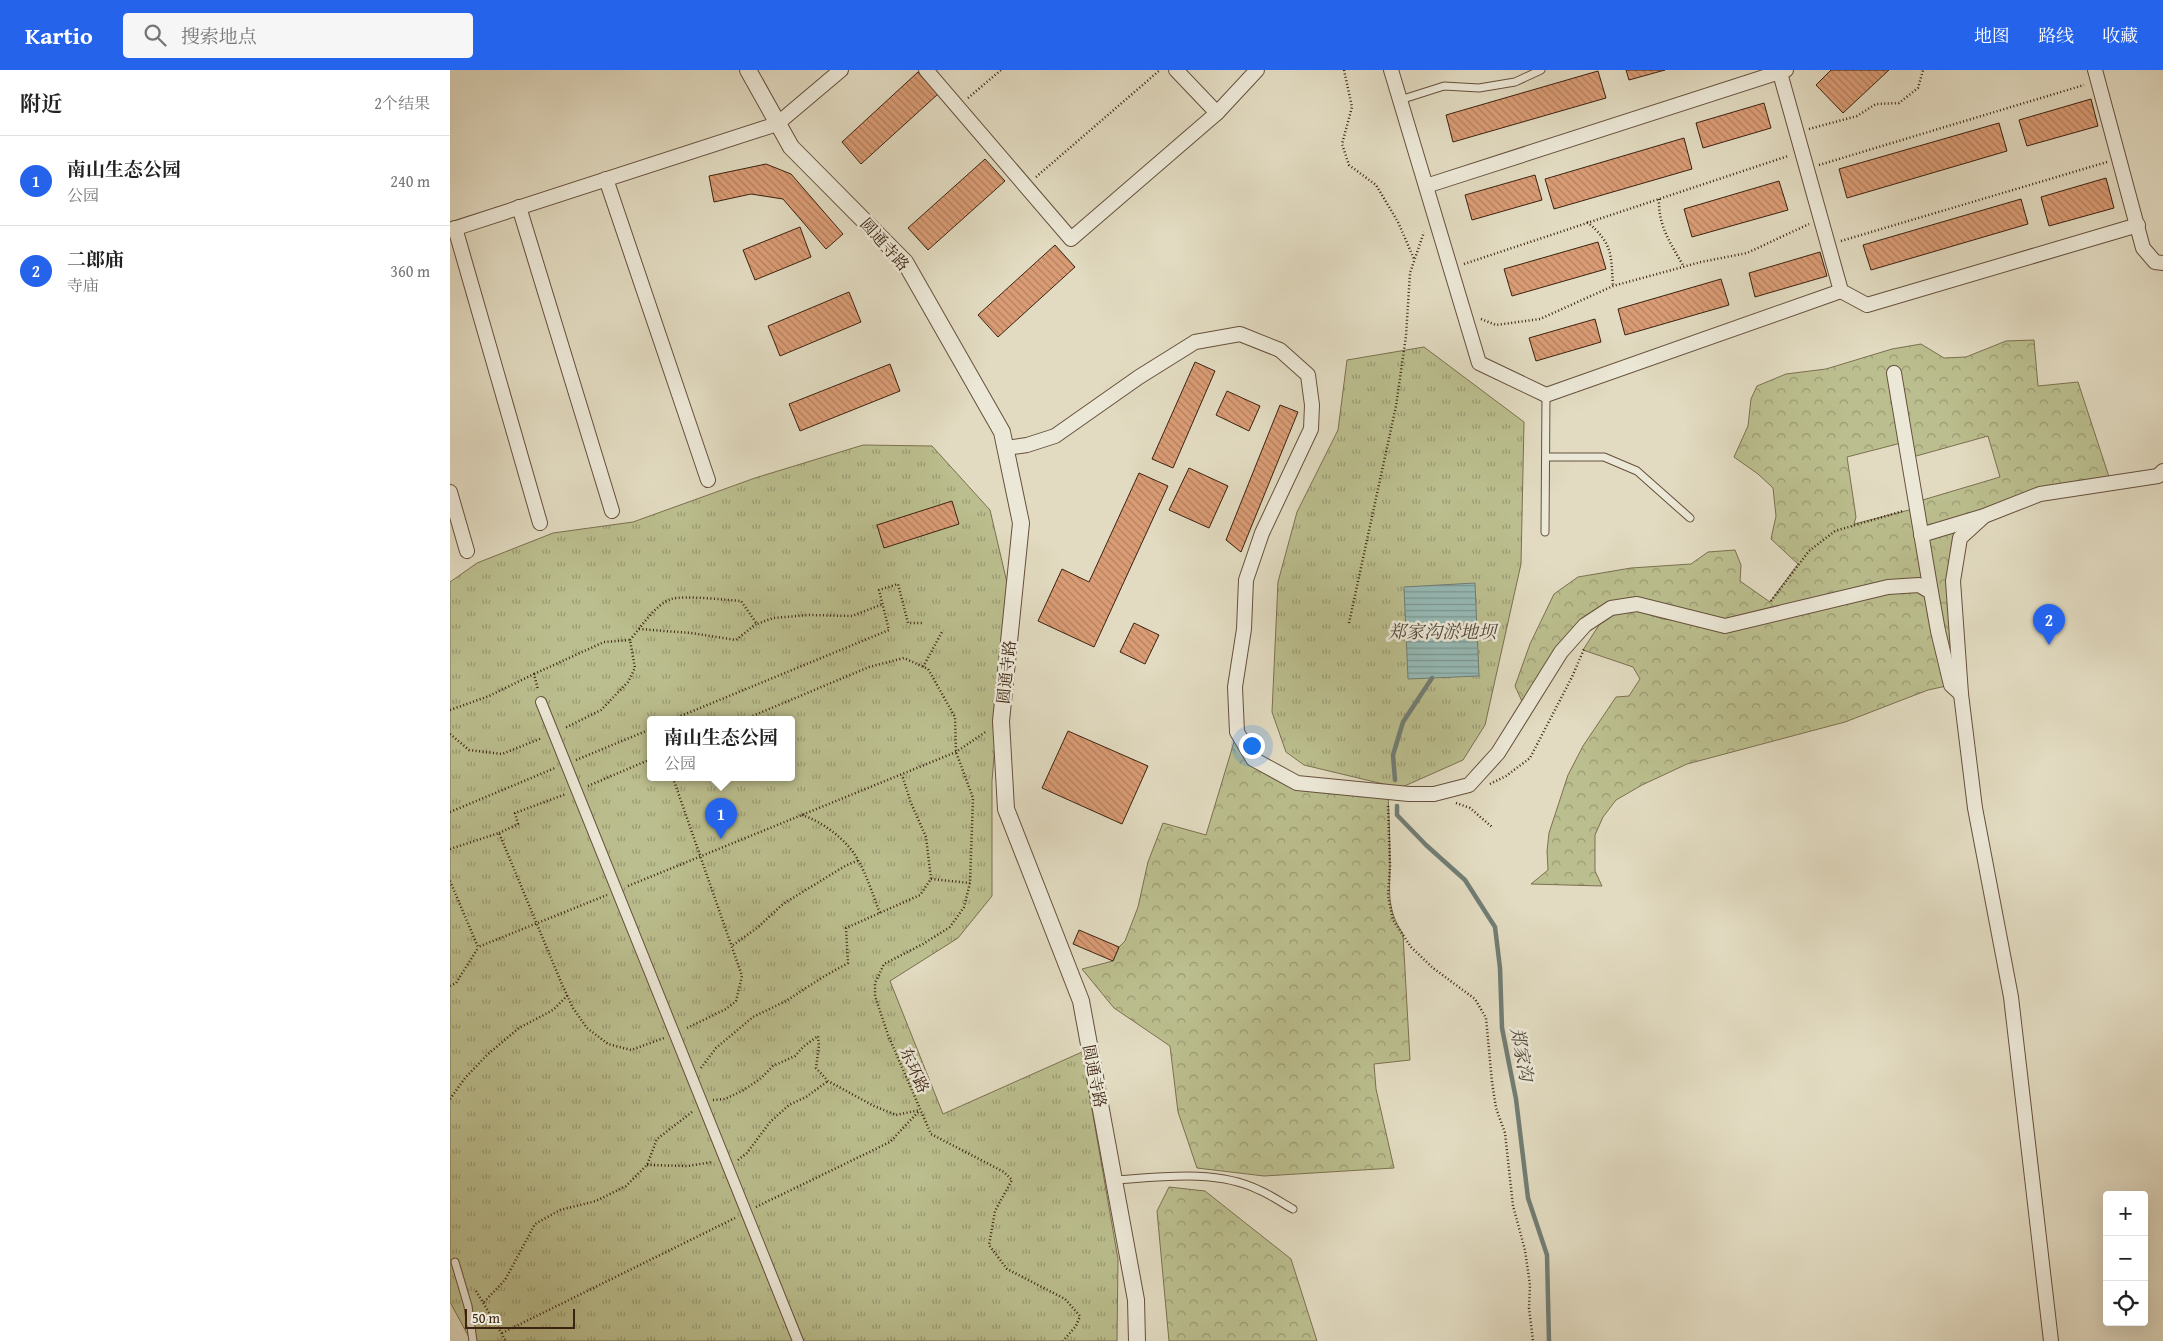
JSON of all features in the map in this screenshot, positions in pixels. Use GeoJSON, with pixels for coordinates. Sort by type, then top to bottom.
{"type":"FeatureCollection","features":[{"type":"Feature","properties":{"kind":"street","name":"圆通寺路"},"geometry":{"type":"LineString","coordinates":[[748,70],[791,147],[905,262],[1002,432],[1022,523],[1001,722],[1006,809],[1081,1001],[1136,1300],[1137,1341]]}},
{"type":"Feature","properties":{"kind":"street"},"geometry":{"type":"LineString","coordinates":[[540,523],[452,229],[777,124],[841,70]]}},
{"type":"Feature","properties":{"kind":"street"},"geometry":{"type":"LineString","coordinates":[[926,70],[1071,239],[1217,113],[1257,70]]}},
{"type":"Feature","properties":{"kind":"street"},"geometry":{"type":"LineString","coordinates":[[1176,70],[1217,113]]}},
{"type":"Feature","properties":{"kind":"street"},"geometry":{"type":"LineString","coordinates":[[1391,70],[1479,363],[1546,395],[1841,291]]}},
{"type":"Feature","properties":{"kind":"street"},"geometry":{"type":"LineString","coordinates":[[1426,186],[1781,71],[1796,133],[1841,291],[1867,305],[2138,225]]}},
{"type":"Feature","properties":{"kind":"street"},"geometry":{"type":"LineString","coordinates":[[2096,75],[2143,248],[2155,262],[2163,263]]}},
{"type":"Feature","properties":{"kind":"street"},"geometry":{"type":"LineString","coordinates":[[606,179],[708,480]]}},
{"type":"Feature","properties":{"kind":"street"},"geometry":{"type":"LineString","coordinates":[[519,207],[612,511]]}},
{"type":"Feature","properties":{"kind":"street"},"geometry":{"type":"LineString","coordinates":[[1006,448],[1027,445],[1055,436],[1195,342],[1240,334],[1280,350],[1308,376],[1312,405],[1311,428],[1262,533],[1246,580],[1244,629],[1235,687],[1237,732],[1253,759],[1297,783],[1388,792],[1434,794],[1469,785],[1498,753],[1562,652],[1584,625],[1611,608],[1637,604],[1724,626],[1888,587],[1919,585],[1931,592]]}},
{"type":"Feature","properties":{"kind":"street"},"geometry":{"type":"LineString","coordinates":[[1894,373],[1938,631],[1951,685],[1961,694]]}},
{"type":"Feature","properties":{"kind":"street"},"geometry":{"type":"LineString","coordinates":[[1921,535],[1984,516],[2040,494],[2158,476],[2163,471]]}},
{"type":"Feature","properties":{"kind":"street"},"geometry":{"type":"LineString","coordinates":[[450,492],[467,551]]}},
{"type":"Feature","properties":{"kind":"street"},"geometry":{"type":"LineString","coordinates":[[1984,516],[1960,538],[1953,581],[1961,694],[1975,808],[2011,997],[2051,1341]]}},
{"type":"Feature","properties":{"kind":"street"},"geometry":{"type":"LineString","coordinates":[[541,702],[798,1341]]}},
{"type":"Feature","properties":{"kind":"lane"},"geometry":{"type":"LineString","coordinates":[[1400,100],[1444,86],[1479,88],[1515,82],[1541,70]]}},
{"type":"Feature","properties":{"kind":"lane"},"geometry":{"type":"LineString","coordinates":[[1545,532],[1546,395]]}},
{"type":"Feature","properties":{"kind":"lane"},"geometry":{"type":"LineString","coordinates":[[1546,457],[1604,457],[1638,471],[1690,518]]}},
{"type":"Feature","properties":{"kind":"lane"},"geometry":{"type":"LineString","coordinates":[[1115,1180],[1178,1176],[1218,1178],[1258,1189],[1293,1209]]}},
{"type":"Feature","properties":{"kind":"lane"},"geometry":{"type":"LineString","coordinates":[[455,1262],[468,1306],[473,1341]]}},
{"type":"Feature","properties":{"kind":"path"},"geometry":{"type":"LineString","coordinates":[[958,108],[1001,70]]}},
{"type":"Feature","properties":{"kind":"path"},"geometry":{"type":"LineString","coordinates":[[1026,186],[1160,70]]}},
{"type":"Feature","properties":{"kind":"path"},"geometry":{"type":"LineString","coordinates":[[1344,70],[1352,107],[1342,144],[1349,164],[1376,185],[1398,222],[1414,260]]}},
{"type":"Feature","properties":{"kind":"path"},"geometry":{"type":"LineString","coordinates":[[1796,133],[1858,116],[1876,104],[1899,103],[1918,88],[1923,70]]}},
{"type":"Feature","properties":{"kind":"path"},"geometry":{"type":"LineString","coordinates":[[1807,169],[2096,75]]}},
{"type":"Feature","properties":{"kind":"path"},"geometry":{"type":"LineString","coordinates":[[1450,269],[1802,152]]}},
{"type":"Feature","properties":{"kind":"path"},"geometry":{"type":"LineString","coordinates":[[1828,245],[2119,158]]}},
{"type":"Feature","properties":{"kind":"path"},"geometry":{"type":"LineString","coordinates":[[1659,198],[1659,215],[1667,237],[1684,267]]}},
{"type":"Feature","properties":{"kind":"path"},"geometry":{"type":"LineString","coordinates":[[1350,622],[1396,406],[1406,336],[1410,273],[1432,208]]}},
{"type":"Feature","properties":{"kind":"path"},"geometry":{"type":"LineString","coordinates":[[1464,312],[1496,326],[1540,319],[1613,286],[1747,253],[1820,218]]}},
{"type":"Feature","properties":{"kind":"path"},"geometry":{"type":"LineString","coordinates":[[1587,222],[1606,241],[1612,259],[1613,286]]}},
{"type":"Feature","properties":{"kind":"path"},"geometry":{"type":"LineString","coordinates":[[1760,618],[1785,580],[1809,551],[1835,531],[1917,508]]}},
{"type":"Feature","properties":{"kind":"path"},"geometry":{"type":"LineString","coordinates":[[681,716],[889,630],[879,590],[898,584],[908,623],[923,623]]}},
{"type":"Feature","properties":{"kind":"path"},"geometry":{"type":"LineString","coordinates":[[450,710],[489,696],[604,642],[630,640],[651,614],[671,600],[700,598],[741,601],[757,624]]}},
{"type":"Feature","properties":{"kind":"path"},"geometry":{"type":"LineString","coordinates":[[639,629],[691,633],[736,640],[757,624],[773,618],[808,615],[852,616],[882,604]]}},
{"type":"Feature","properties":{"kind":"path"},"geometry":{"type":"LineString","coordinates":[[751,716],[869,666],[904,658],[923,667],[943,630]]}},
{"type":"Feature","properties":{"kind":"path"},"geometry":{"type":"LineString","coordinates":[[450,734],[469,750],[502,754],[554,733],[601,710],[628,682],[635,668],[630,640]]}},
{"type":"Feature","properties":{"kind":"path"},"geometry":{"type":"LineString","coordinates":[[1484,787],[1506,776],[1530,758],[1572,677],[1586,642]]}},
{"type":"Feature","properties":{"kind":"path","name":"东环路"},"geometry":{"type":"LineString","coordinates":[[923,667],[928,669],[955,717],[956,752],[973,798],[970,883],[964,906],[950,927],[923,944],[884,964],[875,983],[875,996],[888,1035],[930,1134],[1004,1172],[1012,1180],[995,1212],[988,1245],[1007,1269],[1066,1299],[1080,1316],[1076,1326],[1063,1341]]}},
{"type":"Feature","properties":{"kind":"path"},"geometry":{"type":"LineString","coordinates":[[534,674],[541,702]]}},
{"type":"Feature","properties":{"kind":"path"},"geometry":{"type":"LineString","coordinates":[[450,986],[456,984],[478,947],[956,752],[1001,722]]}},
{"type":"Feature","properties":{"kind":"path"},"geometry":{"type":"LineString","coordinates":[[450,812],[647,730]]}},
{"type":"Feature","properties":{"kind":"path"},"geometry":{"type":"LineString","coordinates":[[450,849],[499,833],[518,824],[515,814],[647,761]]}},
{"type":"Feature","properties":{"kind":"path"},"geometry":{"type":"LineString","coordinates":[[693,1079],[716,1048],[753,1017],[786,1001],[823,977],[848,964],[846,928],[920,895],[932,879],[926,837],[911,803],[902,774]]}},
{"type":"Feature","properties":{"kind":"path"},"geometry":{"type":"LineString","coordinates":[[499,833],[573,1008],[587,1028],[608,1044],[631,1050],[675,1034],[726,1009],[736,1000],[742,976],[733,945],[674,781]]}},
{"type":"Feature","properties":{"kind":"path"},"geometry":{"type":"LineString","coordinates":[[1388,792],[1390,866],[1388,896],[1393,920],[1411,947],[1433,968],[1475,999],[1486,1018],[1496,1108],[1505,1133],[1513,1206],[1525,1250],[1529,1276],[1529,1308],[1533,1341]]}},
{"type":"Feature","properties":{"kind":"path"},"geometry":{"type":"LineString","coordinates":[[1461,798],[1452,801],[1470,808],[1492,827]]}},
{"type":"Feature","properties":{"kind":"path"},"geometry":{"type":"LineString","coordinates":[[802,815],[812,818],[838,836],[859,860],[880,913]]}},
{"type":"Feature","properties":{"kind":"path"},"geometry":{"type":"LineString","coordinates":[[733,945],[757,928],[783,904],[845,866],[859,860]]}},
{"type":"Feature","properties":{"kind":"path"},"geometry":{"type":"LineString","coordinates":[[932,879],[970,883]]}},
{"type":"Feature","properties":{"kind":"path"},"geometry":{"type":"LineString","coordinates":[[450,881],[478,947]]}},
{"type":"Feature","properties":{"kind":"path"},"geometry":{"type":"LineString","coordinates":[[450,1099],[465,1078],[488,1054],[519,1028],[553,1010],[568,995]]}},
{"type":"Feature","properties":{"kind":"path"},"geometry":{"type":"LineString","coordinates":[[484,1302],[504,1280],[535,1224],[560,1210],[596,1201],[626,1186],[647,1165],[657,1138],[687,1116],[702,1102],[725,1099],[742,1091],[760,1080],[773,1066],[795,1056],[804,1046],[818,1036],[819,1045],[816,1068],[828,1081],[874,1106],[896,1115],[920,1110]]}},
{"type":"Feature","properties":{"kind":"path"},"geometry":{"type":"LineString","coordinates":[[647,1165],[688,1166],[738,1160],[747,1153],[770,1122],[788,1105],[806,1098],[828,1081]]}},
{"type":"Feature","properties":{"kind":"path"},"geometry":{"type":"LineString","coordinates":[[502,1333],[890,1142],[920,1110]]}},
{"type":"Feature","properties":{"kind":"path"},"geometry":{"type":"LineString","coordinates":[[475,1290],[506,1341]]}},
{"type":"Feature","properties":{"kind":"green space"},"geometry":{"type":"Polygon","coordinates":[[[2034,340],[2038,386],[2078,382],[2111,483],[2040,494],[1984,516],[1960,538],[1953,581],[1961,694],[1951,685],[1928,690],[1845,722],[1687,764],[1642,785],[1616,800],[1603,817],[1595,835],[1595,871],[1602,886],[1531,884],[1548,870],[1547,851],[1549,833],[1568,775],[1583,746],[1616,697],[1629,696],[1640,679],[1633,667],[1583,650],[1599,625],[1614,614],[1638,611],[1663,619],[1718,625],[1637,604],[1584,625],[1525,708],[1515,686],[1530,644],[1554,594],[1578,577],[1631,568],[1691,564],[1708,552],[1735,550],[1741,565],[1740,581],[1770,602],[1798,564],[1771,539],[1776,516],[1773,488],[1758,474],[1734,457],[1748,426],[1751,399],[1757,386],[1786,374],[1826,369],[1892,349],[1921,344],[1944,358],[1966,357],[2006,341],[2034,340]],[[1988,436],[1909,458],[1905,442],[1847,457],[1856,517],[1854,524],[1917,508],[1916,502],[2000,477],[1988,436]]]}},
{"type":"Feature","properties":{"kind":"green space"},"geometry":{"type":"Polygon","coordinates":[[[1424,347],[1524,422],[1521,564],[1485,725],[1463,760],[1400,788],[1304,765],[1286,752],[1272,712],[1278,582],[1297,512],[1338,430],[1347,360],[1424,347]]]}},
{"type":"Feature","properties":{"kind":"green space"},"geometry":{"type":"Polygon","coordinates":[[[863,445],[932,446],[990,510],[1008,587],[992,781],[992,896],[958,938],[890,981],[943,1114],[1082,1052],[1118,1259],[1117,1341],[471,1341],[450,1302],[450,582],[477,563],[553,533],[633,522],[755,478],[863,445]]]}},
{"type":"Feature","properties":{"kind":"green space"},"geometry":{"type":"Polygon","coordinates":[[[1237,732],[1253,759],[1297,783],[1388,792],[1390,900],[1394,916],[1403,934],[1410,1060],[1374,1064],[1376,1089],[1394,1168],[1264,1176],[1197,1168],[1178,1112],[1170,1046],[1114,1008],[1082,969],[1113,961],[1119,947],[1125,941],[1138,907],[1148,862],[1163,823],[1206,835],[1237,732]]]}},
{"type":"Feature","properties":{"kind":"green space"},"geometry":{"type":"Polygon","coordinates":[[[1169,1187],[1205,1191],[1291,1259],[1317,1341],[1169,1341],[1157,1211],[1169,1187]]]}},
{"type":"Feature","properties":{"kind":"water","name":"郑家沟淤地坝"},"geometry":{"type":"Polygon","coordinates":[[[1475,583],[1479,676],[1408,679],[1404,587],[1475,583]]]}},
{"type":"Feature","properties":{"kind":"building"},"geometry":{"type":"Polygon","coordinates":[[[1626,70],[1665,70],[1629,80],[1626,70]]]}},
{"type":"Feature","properties":{"kind":"building"},"geometry":{"type":"Polygon","coordinates":[[[1831,70],[1889,70],[1843,113],[1816,85],[1831,70]]]}},
{"type":"Feature","properties":{"kind":"building"},"geometry":{"type":"Polygon","coordinates":[[[1598,71],[1606,98],[1453,142],[1446,115],[1598,71]]]}},
{"type":"Feature","properties":{"kind":"building"},"geometry":{"type":"Polygon","coordinates":[[[918,72],[938,94],[861,164],[842,142],[918,72]]]}},
{"type":"Feature","properties":{"kind":"building"},"geometry":{"type":"Polygon","coordinates":[[[2091,99],[2098,126],[2027,146],[2019,120],[2091,99]]]}},
{"type":"Feature","properties":{"kind":"building"},"geometry":{"type":"Polygon","coordinates":[[[1764,103],[1771,128],[1703,148],[1696,123],[1764,103]]]}},
{"type":"Feature","properties":{"kind":"building"},"geometry":{"type":"Polygon","coordinates":[[[1999,123],[2007,151],[1847,198],[1839,169],[1999,123]]]}},
{"type":"Feature","properties":{"kind":"building"},"geometry":{"type":"Polygon","coordinates":[[[1684,138],[1692,169],[1554,209],[1545,179],[1684,138]]]}},
{"type":"Feature","properties":{"kind":"building"},"geometry":{"type":"Polygon","coordinates":[[[985,159],[1005,181],[928,250],[908,228],[985,159]]]}},
{"type":"Feature","properties":{"kind":"building"},"geometry":{"type":"Polygon","coordinates":[[[766,164],[791,174],[843,234],[826,249],[783,199],[751,194],[714,202],[709,176],[766,164]]]}},
{"type":"Feature","properties":{"kind":"building"},"geometry":{"type":"Polygon","coordinates":[[[1535,175],[1542,200],[1472,220],[1465,195],[1535,175]]]}},
{"type":"Feature","properties":{"kind":"building"},"geometry":{"type":"Polygon","coordinates":[[[2106,178],[2114,208],[2049,226],[2041,197],[2106,178]]]}},
{"type":"Feature","properties":{"kind":"building"},"geometry":{"type":"Polygon","coordinates":[[[1779,181],[1788,210],[1692,237],[1684,209],[1779,181]]]}},
{"type":"Feature","properties":{"kind":"building"},"geometry":{"type":"Polygon","coordinates":[[[2021,199],[2028,224],[1871,270],[1863,245],[2021,199]]]}},
{"type":"Feature","properties":{"kind":"building"},"geometry":{"type":"Polygon","coordinates":[[[800,227],[811,257],[755,280],[743,250],[800,227]]]}},
{"type":"Feature","properties":{"kind":"building"},"geometry":{"type":"Polygon","coordinates":[[[1598,242],[1606,269],[1512,296],[1504,269],[1598,242]]]}},
{"type":"Feature","properties":{"kind":"building"},"geometry":{"type":"Polygon","coordinates":[[[1055,245],[1075,267],[998,337],[978,315],[1055,245]]]}},
{"type":"Feature","properties":{"kind":"building"},"geometry":{"type":"Polygon","coordinates":[[[1820,252],[1827,276],[1755,297],[1749,273],[1820,252]]]}},
{"type":"Feature","properties":{"kind":"building"},"geometry":{"type":"Polygon","coordinates":[[[1721,279],[1729,305],[1625,335],[1618,309],[1721,279]]]}},
{"type":"Feature","properties":{"kind":"building"},"geometry":{"type":"Polygon","coordinates":[[[849,292],[861,322],[780,356],[768,326],[849,292]]]}},
{"type":"Feature","properties":{"kind":"building"},"geometry":{"type":"Polygon","coordinates":[[[1595,319],[1601,342],[1536,361],[1529,338],[1595,319]]]}},
{"type":"Feature","properties":{"kind":"building"},"geometry":{"type":"Polygon","coordinates":[[[1195,362],[1215,371],[1173,468],[1152,459],[1195,362]]]}},
{"type":"Feature","properties":{"kind":"building"},"geometry":{"type":"Polygon","coordinates":[[[890,364],[900,391],[800,431],[789,404],[890,364]]]}},
{"type":"Feature","properties":{"kind":"building"},"geometry":{"type":"Polygon","coordinates":[[[1227,391],[1260,406],[1249,431],[1216,415],[1227,391]]]}},
{"type":"Feature","properties":{"kind":"building"},"geometry":{"type":"Polygon","coordinates":[[[1280,405],[1298,412],[1241,552],[1226,540],[1280,405]]]}},
{"type":"Feature","properties":{"kind":"building"},"geometry":{"type":"Polygon","coordinates":[[[1189,468],[1228,486],[1209,528],[1169,510],[1189,468]]]}},
{"type":"Feature","properties":{"kind":"building"},"geometry":{"type":"Polygon","coordinates":[[[1139,473],[1168,486],[1094,647],[1038,621],[1062,569],[1089,582],[1139,473]]]}},
{"type":"Feature","properties":{"kind":"building"},"geometry":{"type":"Polygon","coordinates":[[[952,501],[959,524],[884,548],[877,525],[952,501]]]}},
{"type":"Feature","properties":{"kind":"building"},"geometry":{"type":"Polygon","coordinates":[[[1134,623],[1159,635],[1145,664],[1120,652],[1134,623]]]}},
{"type":"Feature","properties":{"kind":"building"},"geometry":{"type":"Polygon","coordinates":[[[1068,731],[1148,766],[1122,824],[1042,788],[1068,731]]]}},
{"type":"Feature","properties":{"kind":"building"},"geometry":{"type":"Polygon","coordinates":[[[1079,930],[1119,947],[1113,961],[1073,944],[1079,930]]]}},
{"type":"Feature","properties":{"kind":"waterway","name":"郑家沟"},"geometry":{"type":"LineString","coordinates":[[1395,780],[1393,755],[1403,722],[1432,678]]}},
{"type":"Feature","properties":{"kind":"waterway","name":"郑家沟"},"geometry":{"type":"LineString","coordinates":[[1397,806],[1397,815],[1426,845],[1465,880],[1495,927],[1500,968],[1502,1028],[1516,1099],[1528,1198],[1547,1255],[1549,1341]]}},
{"type":"Feature","properties":{"kind":"place","name":"二郎庙"},"geometry":{"type":"Point","coordinates":[2049,645]}},
{"type":"Feature","properties":{"kind":"place","name":"南山生态公园"},"geometry":{"type":"Point","coordinates":[721,839]}}]}
